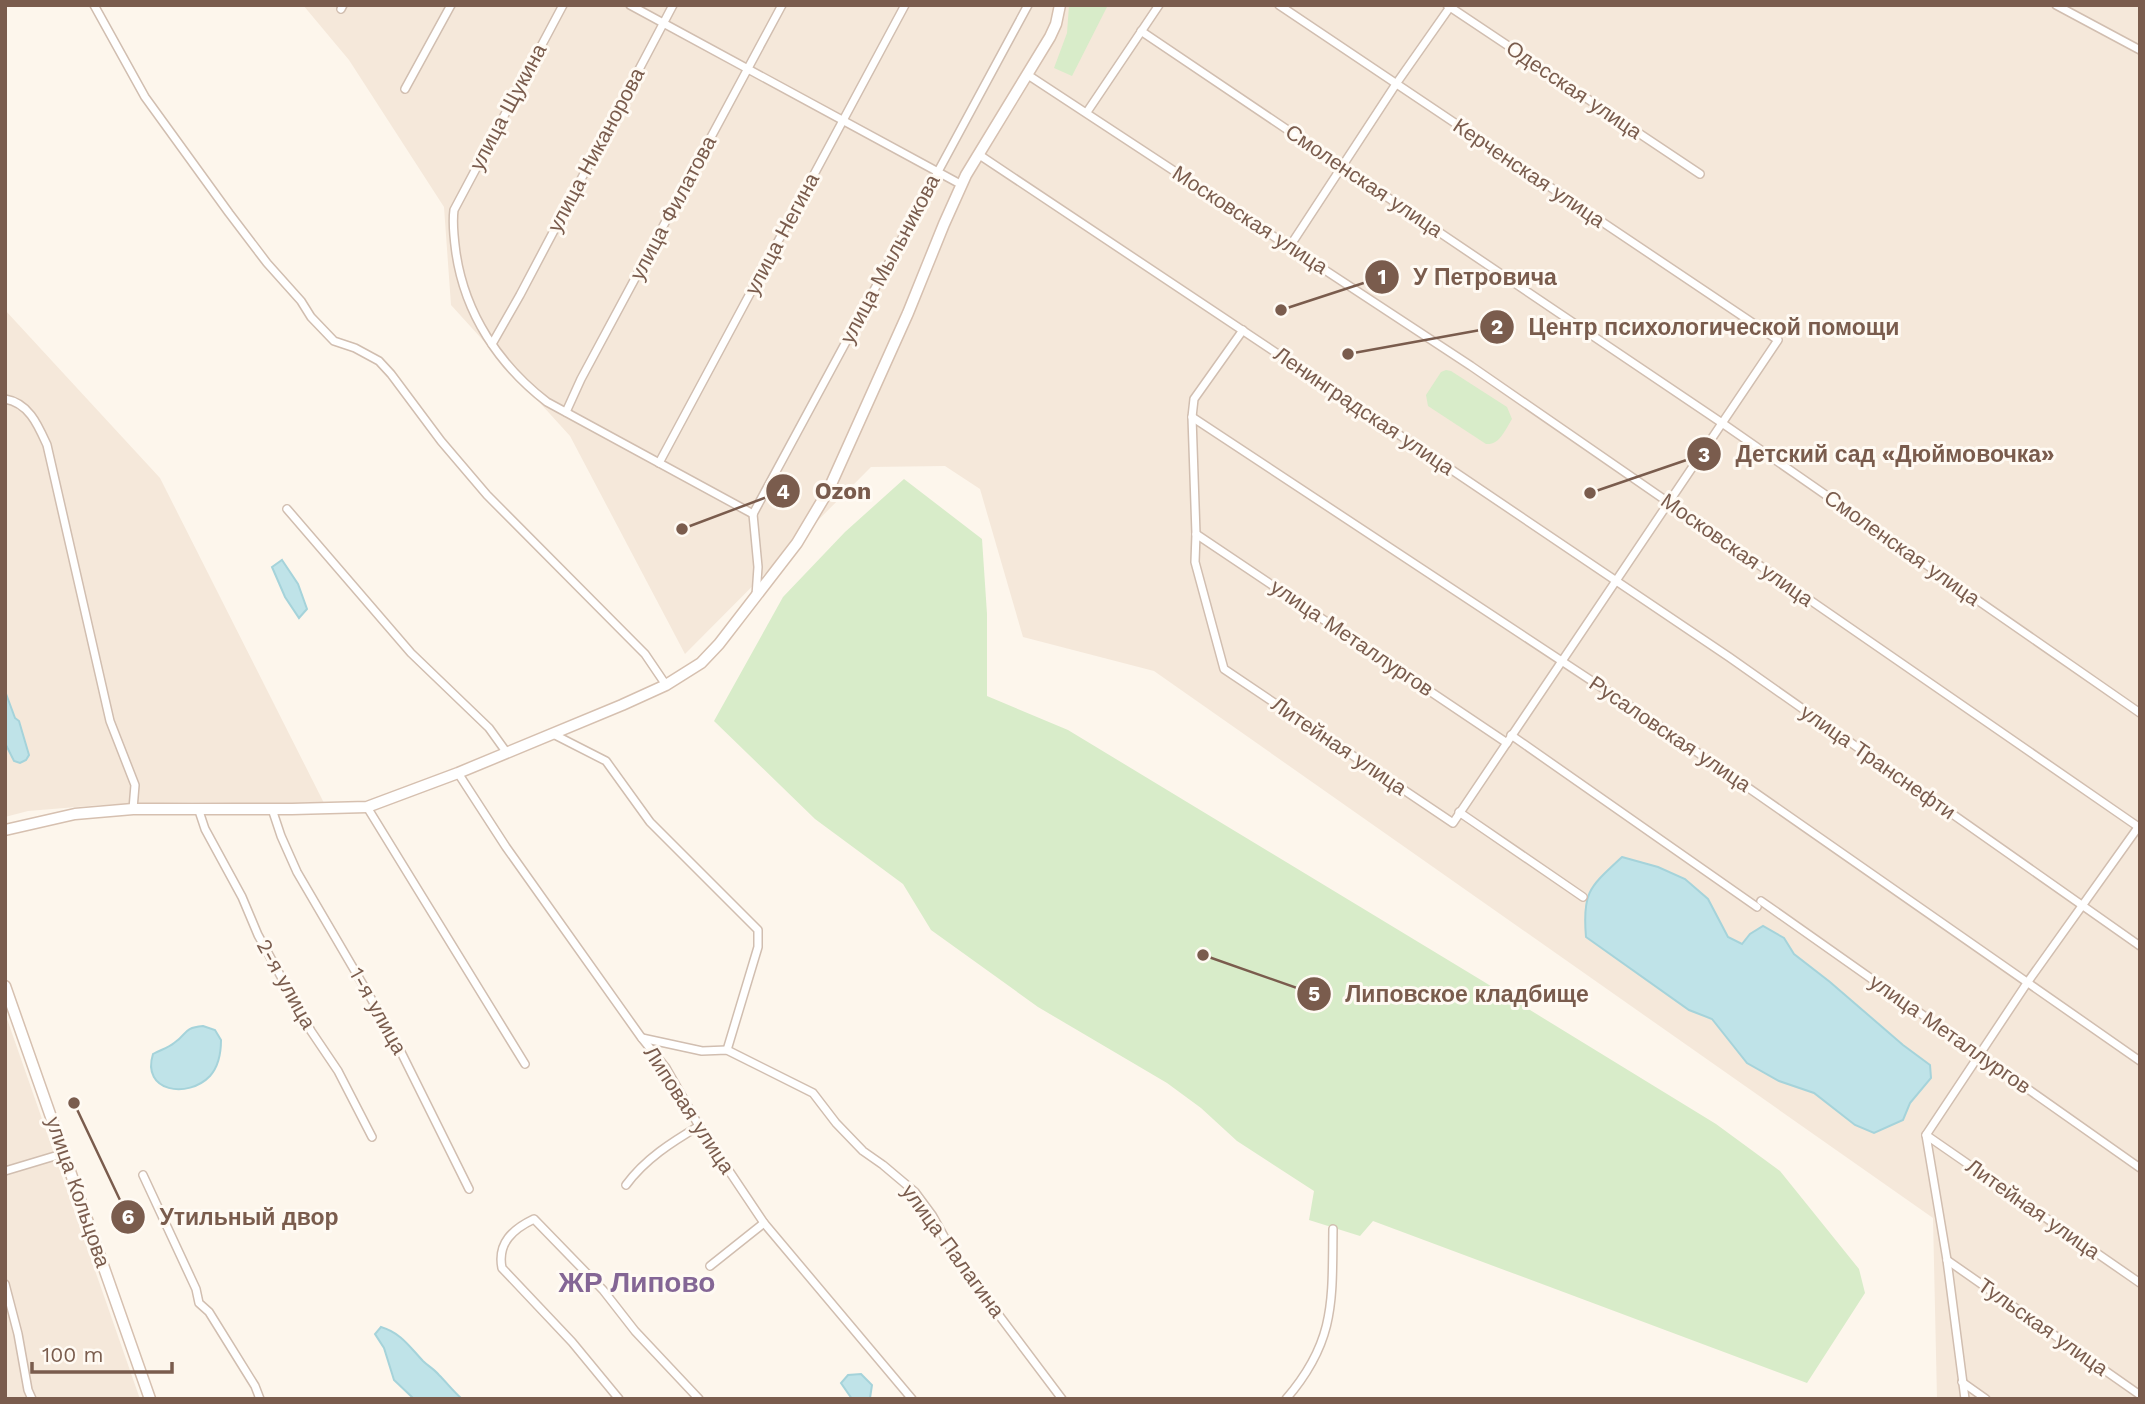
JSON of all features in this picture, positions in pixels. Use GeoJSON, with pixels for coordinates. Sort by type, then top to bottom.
{"type":"FeatureCollection","features":[{"type":"Feature","properties":{"kind":"street"},"geometry":{"type":"LineString","coordinates":[[94,5],[145,97],[267,263],[334,341],[355,348],[379,361],[464,468],[519,529],[645,654],[666,685]]}},
{"type":"Feature","properties":{"kind":"street"},"geometry":{"type":"LineString","coordinates":[[405,89],[451,5]]}},
{"type":"Feature","properties":{"kind":"street","name":"улица Щукина"},"geometry":{"type":"LineString","coordinates":[[492,344],[462,286],[453,228],[454,210],[563,5]]}},
{"type":"Feature","properties":{"kind":"street"},"geometry":{"type":"LineString","coordinates":[[630,5],[962,185]]}},
{"type":"Feature","properties":{"kind":"street","name":"улица Никанорова"},"geometry":{"type":"LineString","coordinates":[[492,344],[673,5]]}},
{"type":"Feature","properties":{"kind":"street","name":"улица Филатова"},"geometry":{"type":"LineString","coordinates":[[565,412],[782,5]]}},
{"type":"Feature","properties":{"kind":"street","name":"улица Негина"},"geometry":{"type":"LineString","coordinates":[[659,463],[905,5]]}},
{"type":"Feature","properties":{"kind":"street","name":"улица Мыльникова"},"geometry":{"type":"LineString","coordinates":[[752,514],[1028,5]]}},
{"type":"Feature","properties":{"kind":"street"},"geometry":{"type":"LineString","coordinates":[[5,830],[75,814],[133,808],[366,807],[458,773],[666,685],[709,656],[811,520],[843,461],[962,185],[1050,37],[1060,5]]}},
{"type":"Feature","properties":{"kind":"street"},"geometry":{"type":"LineString","coordinates":[[1087,112],[1159,5]]}},
{"type":"Feature","properties":{"kind":"street","name":"Керченская улица"},"geometry":{"type":"LineString","coordinates":[[1279,5],[1778,340],[1722,423]]}},
{"type":"Feature","properties":{"kind":"street"},"geometry":{"type":"LineString","coordinates":[[2056,5],[2140,50]]}},
{"type":"Feature","properties":{"kind":"street"},"geometry":{"type":"LineString","coordinates":[[1290,246],[1449,6]]}},
{"type":"Feature","properties":{"kind":"street","name":"Одесская улица"},"geometry":{"type":"LineString","coordinates":[[1449,6],[1700,174]]}},
{"type":"Feature","properties":{"kind":"street","name":"Смоленская улица"},"geometry":{"type":"LineString","coordinates":[[1142,31],[1722,423],[2140,713]]}},
{"type":"Feature","properties":{"kind":"street","name":"Московская улица"},"geometry":{"type":"LineString","coordinates":[[1028,75],[1471,366],[2139,827]]}},
{"type":"Feature","properties":{"kind":"street","name":"Ленинградская улица"},"geometry":{"type":"LineString","coordinates":[[978,154],[1615,580]]}},
{"type":"Feature","properties":{"kind":"street"},"geometry":{"type":"LineString","coordinates":[[1196,534],[1192,417],[1194,399],[1243,331]]}},
{"type":"Feature","properties":{"kind":"street"},"geometry":{"type":"LineString","coordinates":[[492,344],[526,385],[547,402],[752,514],[758,567],[755,597]]}},
{"type":"Feature","properties":{"kind":"street"},"geometry":{"type":"LineString","coordinates":[[5,399],[14,401],[27,410],[39,426],[47,445],[110,720],[135,785],[133,808]]}},
{"type":"Feature","properties":{"kind":"street","name":"Русаловская улица"},"geometry":{"type":"LineString","coordinates":[[1192,417],[1562,661],[1810,830],[2140,1061]]}},
{"type":"Feature","properties":{"kind":"street"},"geometry":{"type":"LineString","coordinates":[[1583,897],[1460,812],[1722,423]]}},
{"type":"Feature","properties":{"kind":"street"},"geometry":{"type":"LineString","coordinates":[[287,509],[411,653],[489,728],[507,753]]}},
{"type":"Feature","properties":{"kind":"street","name":"Литейная улица"},"geometry":{"type":"LineString","coordinates":[[1196,534],[1195,562],[1224,669],[1453,822],[1460,812]]}},
{"type":"Feature","properties":{"kind":"street","name":"улица Металлургов"},"geometry":{"type":"LineString","coordinates":[[1196,534],[1759,904],[2140,1168]]}},
{"type":"Feature","properties":{"kind":"street"},"geometry":{"type":"LineString","coordinates":[[758,567],[772,575]]}},
{"type":"Feature","properties":{"kind":"street","name":"улица Транснефти"},"geometry":{"type":"LineString","coordinates":[[1615,580],[2140,946]]}},
{"type":"Feature","properties":{"kind":"street"},"geometry":{"type":"LineString","coordinates":[[553,734],[606,761],[650,822],[758,930],[758,947],[727,1050]]}},
{"type":"Feature","properties":{"kind":"street","name":"Липовая улица"},"geometry":{"type":"LineString","coordinates":[[458,773],[506,847],[666,1068],[699,1126],[764,1223],[912,1399]]}},
{"type":"Feature","properties":{"kind":"street"},"geometry":{"type":"LineString","coordinates":[[366,807],[525,1064]]}},
{"type":"Feature","properties":{"kind":"street","name":"2-я улица"},"geometry":{"type":"LineString","coordinates":[[198,808],[205,829],[242,897],[258,936],[311,1031],[338,1071],[372,1137]]}},
{"type":"Feature","properties":{"kind":"street","name":"1-я улица"},"geometry":{"type":"LineString","coordinates":[[272,809],[297,872],[393,1037],[469,1189]]}},
{"type":"Feature","properties":{"kind":"street"},"geometry":{"type":"LineString","coordinates":[[1965,1399],[1947,1260],[1926,1135],[2027,983],[2139,827]]}},
{"type":"Feature","properties":{"kind":"street","name":"улица Кольцова"},"geometry":{"type":"LineString","coordinates":[[5,986],[150,1399]]}},
{"type":"Feature","properties":{"kind":"street","name":"улица Палагина"},"geometry":{"type":"LineString","coordinates":[[641,1037],[702,1051],[727,1050],[813,1093],[836,1123],[863,1151],[883,1164],[915,1192],[956,1258],[1062,1399]]}},
{"type":"Feature","properties":{"kind":"street"},"geometry":{"type":"LineString","coordinates":[[626,1185],[635,1173],[666,1146],[699,1126]]}},
{"type":"Feature","properties":{"kind":"street","name":"Литейная улица"},"geometry":{"type":"LineString","coordinates":[[1926,1135],[2140,1283]]}},
{"type":"Feature","properties":{"kind":"street"},"geometry":{"type":"LineString","coordinates":[[5,1171],[65,1153]]}},
{"type":"Feature","properties":{"kind":"street"},"geometry":{"type":"LineString","coordinates":[[143,1175],[196,1289],[199,1303],[209,1312],[255,1386],[260,1399]]}},
{"type":"Feature","properties":{"kind":"street"},"geometry":{"type":"LineString","coordinates":[[619,1399],[572,1342],[502,1268],[500,1259],[511,1232],[534,1219],[603,1290],[635,1331],[699,1399]]}},
{"type":"Feature","properties":{"kind":"street"},"geometry":{"type":"LineString","coordinates":[[710,1266],[764,1223]]}},
{"type":"Feature","properties":{"kind":"street"},"geometry":{"type":"LineString","coordinates":[[1286,1399],[1313,1363],[1327,1328],[1330,1314],[1333,1229]]}},
{"type":"Feature","properties":{"kind":"street","name":"Тульская улица"},"geometry":{"type":"LineString","coordinates":[[1947,1260],[2140,1395]]}},
{"type":"Feature","properties":{"kind":"street"},"geometry":{"type":"LineString","coordinates":[[5,1284],[32,1399]]}},
{"type":"Feature","properties":{"kind":"street"},"geometry":{"type":"LineString","coordinates":[[1962,1382],[1986,1399]]}},
{"type":"Feature","properties":{"kind":"shaded area"},"geometry":{"type":"Polygon","coordinates":[[[303,5],[2140,5],[2140,1399],[1937,1399],[1933,1218],[1154,671],[1023,637],[980,489],[945,466],[871,467],[685,654],[570,436],[451,305],[444,207],[349,60],[303,5]]]}},
{"type":"Feature","properties":{"kind":"shaded area"},"geometry":{"type":"Polygon","coordinates":[[[5,310],[160,478],[325,805],[192,802],[101,805],[28,811],[5,817],[5,310]]]}},
{"type":"Feature","properties":{"kind":"shaded area"},"geometry":{"type":"Polygon","coordinates":[[[6,1016],[140,1399],[5,1399],[6,1016]]]}},
{"type":"Feature","properties":{"kind":"green space"},"geometry":{"type":"Polygon","coordinates":[[[1069,5],[1108,5],[1072,76],[1054,68],[1067,33],[1069,5]]]}},
{"type":"Feature","properties":{"kind":"green space"},"geometry":{"type":"Polygon","coordinates":[[[1446,370],[1507,407],[1512,419],[1495,442],[1486,444],[1428,406],[1426,395],[1441,372],[1446,370]]]}},
{"type":"Feature","properties":{"kind":"green space"},"geometry":{"type":"Polygon","coordinates":[[[904,479],[982,539],[987,614],[987,696],[1068,730],[1716,1124],[1780,1171],[1859,1269],[1865,1293],[1807,1383],[1373,1221],[1360,1236],[1309,1220],[1314,1191],[1237,1141],[1201,1108],[1167,1083],[1038,1007],[931,930],[903,884],[815,819],[714,721],[783,597],[845,532],[904,479]]]}},
{"type":"Feature","properties":{"kind":"water"},"geometry":{"type":"Polygon","coordinates":[[[282,560],[298,584],[307,609],[299,618],[285,597],[272,567],[282,560]]]}},
{"type":"Feature","properties":{"kind":"water"},"geometry":{"type":"Polygon","coordinates":[[[5,691],[15,718],[19,721],[29,755],[20,763],[14,761],[5,743],[5,691]]]}},
{"type":"Feature","properties":{"kind":"water"},"geometry":{"type":"Polygon","coordinates":[[[1622,857],[1658,867],[1685,879],[1708,899],[1728,937],[1742,944],[1750,934],[1763,926],[1784,938],[1794,954],[1930,1065],[1931,1078],[1910,1103],[1903,1120],[1874,1133],[1855,1125],[1814,1093],[1779,1081],[1747,1063],[1712,1019],[1689,1010],[1586,937],[1585,909],[1590,891],[1622,857]]]}},
{"type":"Feature","properties":{"kind":"water"},"geometry":{"type":"Polygon","coordinates":[[[203,1026],[215,1030],[221,1040],[213,1072],[201,1083],[190,1088],[169,1088],[160,1084],[151,1067],[153,1054],[172,1045],[188,1030],[203,1026]]]}},
{"type":"Feature","properties":{"kind":"water"},"geometry":{"type":"Polygon","coordinates":[[[381,1327],[404,1341],[462,1399],[414,1399],[394,1380],[384,1348],[375,1334],[381,1327]]]}},
{"type":"Feature","properties":{"kind":"water"},"geometry":{"type":"Polygon","coordinates":[[[861,1374],[872,1385],[870,1398],[852,1399],[841,1383],[848,1375],[861,1374]]]}},
{"type":"Feature","properties":{"kind":"place","name":"У Петровича"},"geometry":{"type":"Point","coordinates":[1281,310]}},
{"type":"Feature","properties":{"kind":"place","name":"Центр психологической помощи"},"geometry":{"type":"Point","coordinates":[1348,354]}},
{"type":"Feature","properties":{"kind":"place","name":"Детский сад «Дюймовочка»"},"geometry":{"type":"Point","coordinates":[1590,493]}},
{"type":"Feature","properties":{"kind":"place","name":"Ozon"},"geometry":{"type":"Point","coordinates":[682,529]}},
{"type":"Feature","properties":{"kind":"place","name":"Липовское кладбище"},"geometry":{"type":"Point","coordinates":[1203,955]}},
{"type":"Feature","properties":{"kind":"place","name":"Утильный двор"},"geometry":{"type":"Point","coordinates":[74,1103]}},
{"type":"Feature","properties":{"kind":"district","name":"ЖР Липово"},"geometry":{"type":"Point","coordinates":[637,1282]}}]}
